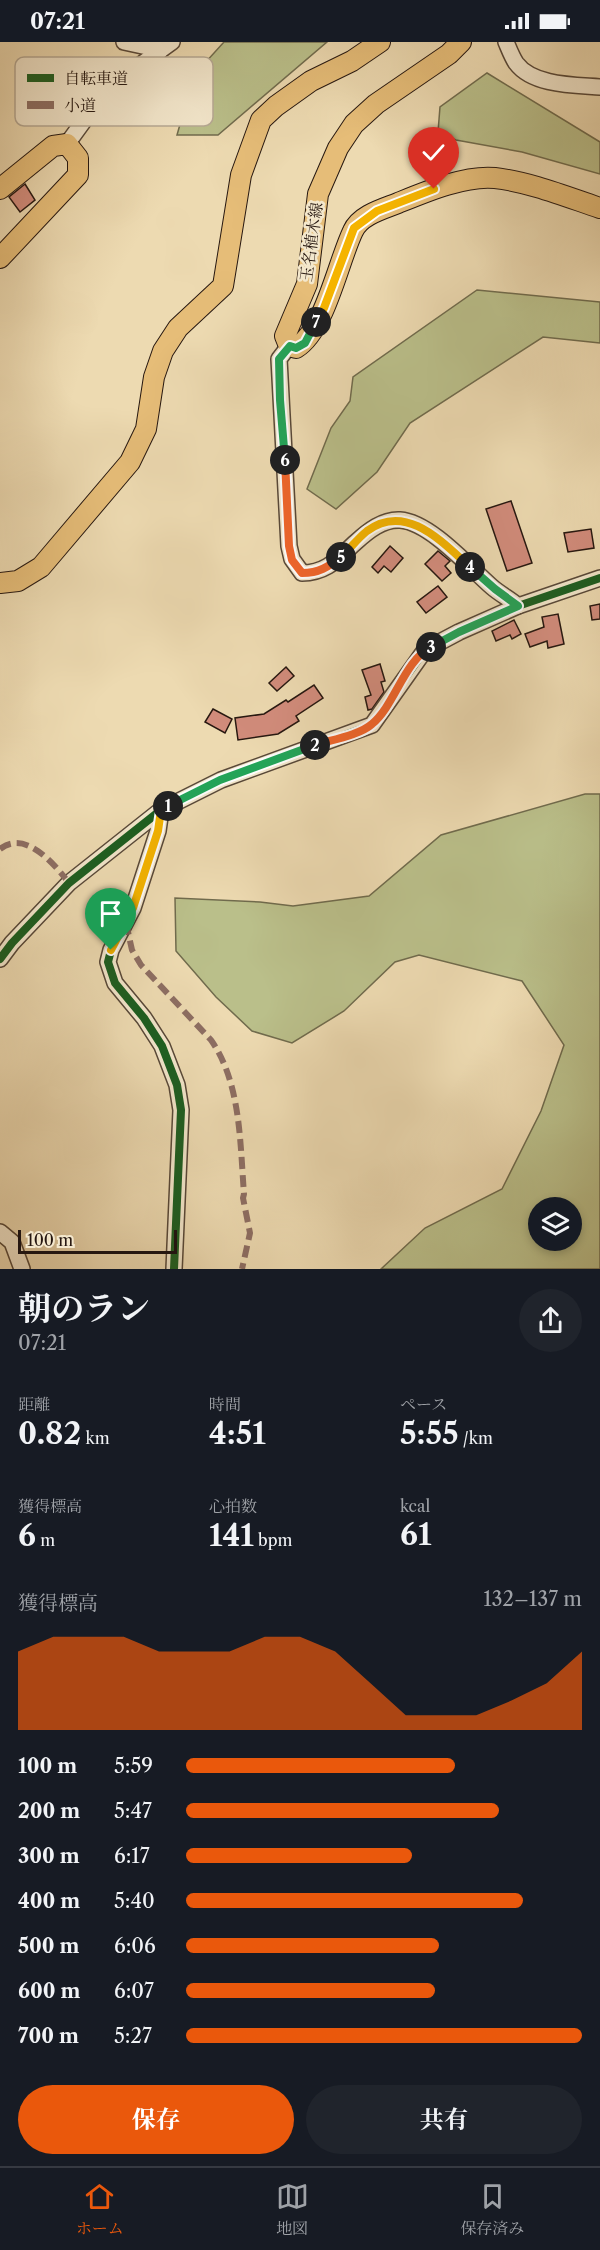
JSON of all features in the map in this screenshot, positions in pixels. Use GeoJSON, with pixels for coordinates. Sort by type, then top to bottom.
{"type":"FeatureCollection","features":[{"type":"Feature","properties":{"kind":"main road"},"geometry":{"type":"LineString","coordinates":[[0,583],[18,581],[41,567],[130,462],[146,429],[154,377],[163,351],[178,328],[223,286],[241,175],[261,120],[276,106],[311,81],[352,61],[380,42]]}},
{"type":"Feature","properties":{"kind":"main road","name":"玉名植木線"},"geometry":{"type":"LineString","coordinates":[[460,42],[449,54],[376,104],[354,124],[338,148],[318,195],[307,284],[285,336],[290,346],[296,348],[305,343],[324,308],[354,228],[377,211],[434,189],[471,180],[494,178],[600,208]]}},
{"type":"Feature","properties":{"kind":"main road"},"geometry":{"type":"LineString","coordinates":[[0,189],[53,146],[67,144],[78,158],[78,175],[0,258]]}},
{"type":"Feature","properties":{"kind":"street"},"geometry":{"type":"LineString","coordinates":[[124,42],[166,46]]}},
{"type":"Feature","properties":{"kind":"street"},"geometry":{"type":"LineString","coordinates":[[506,42],[517,64],[529,74],[560,83],[600,87]]}},
{"type":"Feature","properties":{"kind":"street"},"geometry":{"type":"LineString","coordinates":[[151,57],[166,46]]}},
{"type":"Feature","properties":{"kind":"street"},"geometry":{"type":"LineString","coordinates":[[67,144],[80,126]]}},
{"type":"Feature","properties":{"kind":"street"},"geometry":{"type":"LineString","coordinates":[[290,346],[279,359],[280,400],[285,440],[289,546],[292,560],[302,573],[313,573],[327,567],[351,549],[369,530],[389,521],[400,520],[419,526],[518,606]]}},
{"type":"Feature","properties":{"kind":"street"},"geometry":{"type":"LineString","coordinates":[[0,959],[12,943],[69,883],[161,810],[220,780],[372,725],[425,650],[518,606],[600,578]]}},
{"type":"Feature","properties":{"kind":"street"},"geometry":{"type":"LineString","coordinates":[[161,810],[158,831],[133,908],[111,950],[108,962],[116,983],[144,1018],[162,1046],[177,1084],[181,1110],[174,1269]]}},
{"type":"Feature","properties":{"kind":"street"},"geometry":{"type":"LineString","coordinates":[[0,1232],[12,1242],[22,1269]]}},
{"type":"Feature","properties":{"kind":"green space"},"geometry":{"type":"Polygon","coordinates":[[[224,42],[327,42],[218,135],[177,135],[180,126],[213,126],[213,57],[210,57],[224,42]]]}},
{"type":"Feature","properties":{"kind":"green space"},"geometry":{"type":"Polygon","coordinates":[[[487,73],[600,142],[600,174],[522,152],[456,140],[438,132],[440,107],[487,73]]]}},
{"type":"Feature","properties":{"kind":"green space"},"geometry":{"type":"Polygon","coordinates":[[[477,290],[600,302],[600,343],[543,337],[410,423],[377,472],[336,509],[307,489],[331,428],[350,401],[353,377],[477,290]]]}},
{"type":"Feature","properties":{"kind":"green space"},"geometry":{"type":"Polygon","coordinates":[[[585,794],[600,794],[600,1269],[381,1269],[425,1228],[502,1189],[541,1111],[564,1045],[522,981],[419,955],[395,962],[344,1011],[292,1043],[252,1031],[216,997],[176,951],[175,898],[293,906],[369,896],[441,835],[585,794]]]}},
{"type":"Feature","properties":{"kind":"building"},"geometry":{"type":"Polygon","coordinates":[[[25,184],[35,200],[20,212],[9,197],[25,184]]]}},
{"type":"Feature","properties":{"kind":"building"},"geometry":{"type":"Polygon","coordinates":[[[511,501],[532,563],[507,571],[486,509],[511,501]]]}},
{"type":"Feature","properties":{"kind":"building"},"geometry":{"type":"Polygon","coordinates":[[[591,529],[594,548],[568,552],[564,533],[591,529]]]}},
{"type":"Feature","properties":{"kind":"building"},"geometry":{"type":"Polygon","coordinates":[[[390,546],[403,558],[391,572],[384,566],[378,573],[372,567],[390,546]]]}},
{"type":"Feature","properties":{"kind":"building"},"geometry":{"type":"Polygon","coordinates":[[[438,551],[450,561],[445,566],[451,573],[442,581],[425,564],[438,551]]]}},
{"type":"Feature","properties":{"kind":"building"},"geometry":{"type":"Polygon","coordinates":[[[438,586],[447,597],[426,613],[417,602],[438,586]]]}},
{"type":"Feature","properties":{"kind":"building"},"geometry":{"type":"Polygon","coordinates":[[[600,604],[600,619],[592,620],[590,606],[600,604]]]}},
{"type":"Feature","properties":{"kind":"building"},"geometry":{"type":"Polygon","coordinates":[[[558,614],[564,644],[548,648],[547,641],[530,647],[525,634],[544,627],[542,617],[558,614]]]}},
{"type":"Feature","properties":{"kind":"building"},"geometry":{"type":"Polygon","coordinates":[[[514,620],[521,634],[512,639],[510,635],[496,641],[492,631],[514,620]]]}},
{"type":"Feature","properties":{"kind":"building"},"geometry":{"type":"Polygon","coordinates":[[[380,664],[385,681],[381,682],[384,692],[372,709],[368,710],[365,697],[371,695],[362,670],[380,664]]]}},
{"type":"Feature","properties":{"kind":"building"},"geometry":{"type":"Polygon","coordinates":[[[286,667],[294,676],[277,691],[269,683],[286,667]]]}},
{"type":"Feature","properties":{"kind":"building"},"geometry":{"type":"Polygon","coordinates":[[[314,685],[323,698],[296,716],[299,721],[278,734],[238,740],[235,718],[264,714],[314,685]]]}},
{"type":"Feature","properties":{"kind":"building"},"geometry":{"type":"Polygon","coordinates":[[[213,709],[232,719],[225,733],[205,722],[213,709]]]}},
{"type":"Feature","properties":{"kind":"marked path"},"geometry":{"type":"LineString","coordinates":[[0,849],[10,844],[20,843],[30,846],[48,859],[69,883]]}},
{"type":"Feature","properties":{"kind":"marked path"},"geometry":{"type":"LineString","coordinates":[[126,923],[132,950],[141,965],[211,1040],[228,1075],[237,1114],[243,1198],[250,1233],[242,1269]]}},
{"type":"Feature","properties":{"kind":"cycle path"},"geometry":{"type":"LineString","coordinates":[[289,346],[279,359],[289,546],[292,559],[302,573],[326,567],[371,530],[388,521],[400,520],[424,528],[492,587],[518,606]]}},
{"type":"Feature","properties":{"kind":"cycle path"},"geometry":{"type":"LineString","coordinates":[[0,959],[12,943],[69,883],[161,810],[221,780],[372,725],[425,650],[518,606],[600,578]]}},
{"type":"Feature","properties":{"kind":"cycle path"},"geometry":{"type":"LineString","coordinates":[[161,810],[158,831],[133,908],[111,950],[108,962],[115,983],[144,1018],[162,1046],[177,1085],[181,1110],[174,1269]]}},
{"type":"Feature","properties":{"kind":"route"},"geometry":{"type":"LineString","coordinates":[[111,950],[133,908],[158,831],[161,810],[190,793],[220,780],[372,725],[415,661],[425,650],[518,606],[444,544],[419,526],[404,521],[389,521],[369,530],[352,545],[351,549],[327,567],[313,573],[302,573],[292,560],[289,546],[279,359],[290,346],[296,348],[305,343],[324,308],[354,228],[377,211],[434,189]]}}]}
